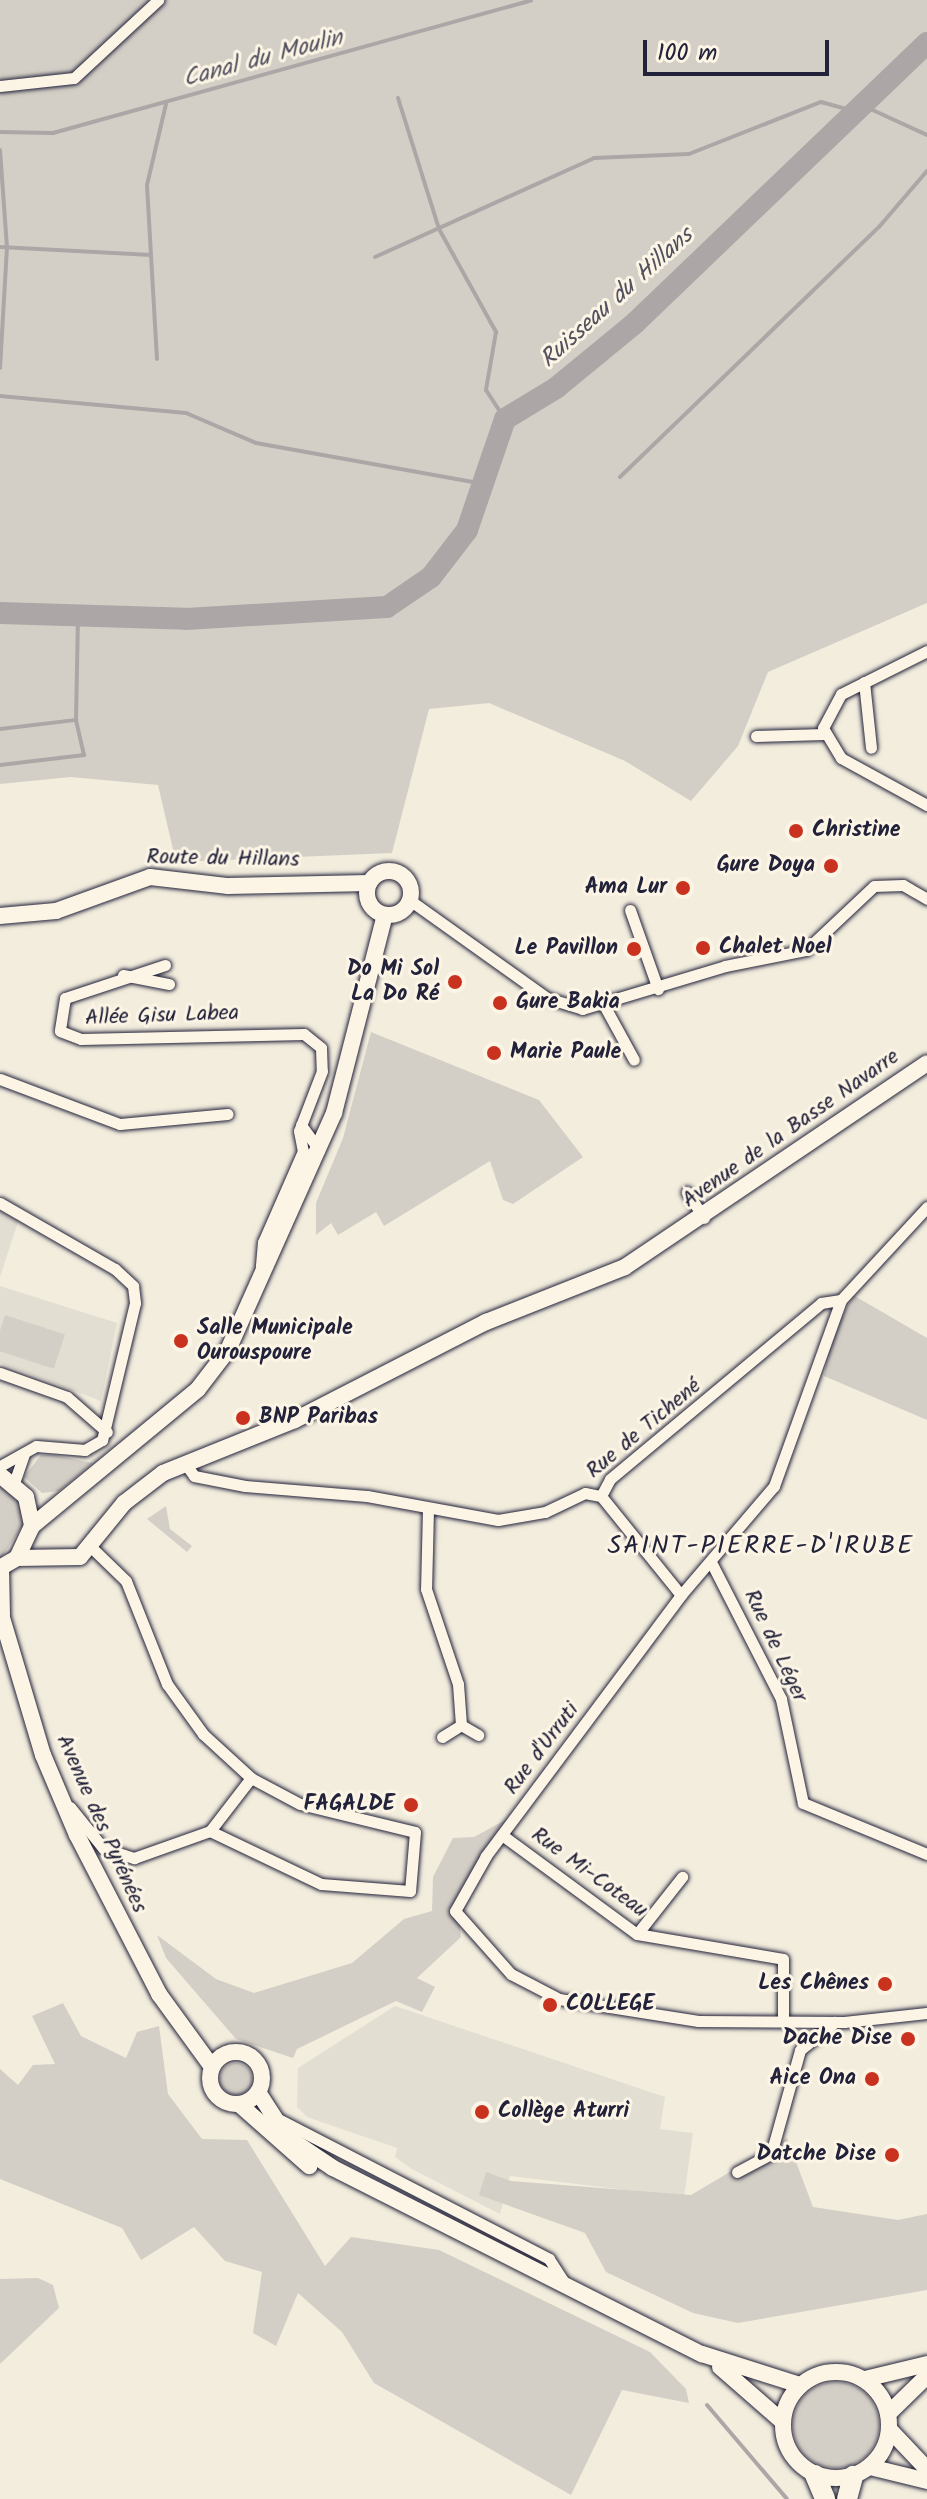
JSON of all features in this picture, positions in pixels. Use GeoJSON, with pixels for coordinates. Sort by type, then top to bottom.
{"type":"FeatureCollection","features":[{"type":"Feature","properties":{"kind":"highway"},"geometry":{"type":"LineString","coordinates":[[847,2499],[861,2471]]}},
{"type":"Feature","properties":{"kind":"highway"},"geometry":{"type":"LineString","coordinates":[[815,2475],[825,2499]]}},
{"type":"Feature","properties":{"kind":"main road"},"geometry":{"type":"LineString","coordinates":[[17,1558],[32,1527],[58,1503],[84,1490],[198,1389],[228,1350],[319,1150],[342,1090],[385,915],[411,901],[410,884],[398,872],[381,872],[363,881],[368,899],[385,915]]}},
{"type":"Feature","properties":{"kind":"main road","name":"Route du Hillans"},"geometry":{"type":"LineString","coordinates":[[0,916],[56,911],[150,877],[239,886],[363,881]]}},
{"type":"Feature","properties":{"kind":"main road","name":"Avenue de la Basse Navarre"},"geometry":{"type":"LineString","coordinates":[[92,1548],[124,1503],[184,1462],[295,1420],[486,1322],[596,1281],[704,1219],[868,1096],[927,1063]]}},
{"type":"Feature","properties":{"kind":"main road"},"geometry":{"type":"LineString","coordinates":[[7,1479],[26,1497],[58,1503]]}},
{"type":"Feature","properties":{"kind":"main road"},"geometry":{"type":"LineString","coordinates":[[26,1497],[32,1527],[53,1557]]}},
{"type":"Feature","properties":{"kind":"main road"},"geometry":{"type":"LineString","coordinates":[[0,1568],[17,1558],[53,1557],[68,1560],[92,1548]]}},
{"type":"Feature","properties":{"kind":"main road","name":"Avenue des Pyrénées"},"geometry":{"type":"LineString","coordinates":[[0,1568],[1,1613],[57,1790],[159,1994],[212,2067]]}},
{"type":"Feature","properties":{"kind":"main road","name":"Avenue des Pyrénées"},"geometry":{"type":"LineString","coordinates":[[191,2035],[227,2053]]}},
{"type":"Feature","properties":{"kind":"main road"},"geometry":{"type":"LineString","coordinates":[[450,2230],[301,2149],[269,2113],[258,2092],[257,2063],[227,2053],[212,2067],[215,2094],[239,2104],[312,2169],[566,2285],[702,2354],[800,2385]]}},
{"type":"Feature","properties":{"kind":"main road"},"geometry":{"type":"LineString","coordinates":[[239,2104],[258,2092]]}},
{"type":"Feature","properties":{"kind":"main road"},"geometry":{"type":"LineString","coordinates":[[702,2354],[782,2421],[790,2453],[815,2475],[861,2471],[927,2481]]}},
{"type":"Feature","properties":{"kind":"main road"},"geometry":{"type":"LineString","coordinates":[[782,2421],[800,2385],[832,2371],[865,2379],[927,2364]]}},
{"type":"Feature","properties":{"kind":"main road"},"geometry":{"type":"LineString","coordinates":[[861,2471],[889,2422],[927,2376]]}},
{"type":"Feature","properties":{"kind":"main road"},"geometry":{"type":"LineString","coordinates":[[865,2379],[889,2422],[927,2469]]}},
{"type":"Feature","properties":{"kind":"street"},"geometry":{"type":"LineString","coordinates":[[0,86],[74,78],[158,0]]}},
{"type":"Feature","properties":{"kind":"street"},"geometry":{"type":"LineString","coordinates":[[824,734],[833,701],[927,651]]}},
{"type":"Feature","properties":{"kind":"street"},"geometry":{"type":"LineString","coordinates":[[864,682],[871,748]]}},
{"type":"Feature","properties":{"kind":"street"},"geometry":{"type":"LineString","coordinates":[[756,736],[824,734]]}},
{"type":"Feature","properties":{"kind":"street"},"geometry":{"type":"LineString","coordinates":[[824,734],[841,758],[927,805]]}},
{"type":"Feature","properties":{"kind":"street"},"geometry":{"type":"LineString","coordinates":[[411,901],[547,998],[571,1008],[605,1007],[658,989],[816,946],[874,886],[903,885],[927,899]]}},
{"type":"Feature","properties":{"kind":"street"},"geometry":{"type":"LineString","coordinates":[[630,910],[658,989]]}},
{"type":"Feature","properties":{"kind":"street","name":"Allée Gisu Labea"},"geometry":{"type":"LineString","coordinates":[[165,965],[122,975],[65,998],[60,1031],[81,1039],[304,1034],[315,1039],[324,1061],[301,1125],[303,1151],[263,1242],[260,1280]]}},
{"type":"Feature","properties":{"kind":"street"},"geometry":{"type":"LineString","coordinates":[[122,975],[169,984]]}},
{"type":"Feature","properties":{"kind":"street"},"geometry":{"type":"LineString","coordinates":[[605,1007],[634,1060]]}},
{"type":"Feature","properties":{"kind":"street"},"geometry":{"type":"LineString","coordinates":[[0,1079],[120,1124],[228,1114]]}},
{"type":"Feature","properties":{"kind":"street"},"geometry":{"type":"LineString","coordinates":[[301,1125],[319,1150]]}},
{"type":"Feature","properties":{"kind":"street"},"geometry":{"type":"LineString","coordinates":[[687,1192],[704,1219]]}},
{"type":"Feature","properties":{"kind":"street"},"geometry":{"type":"LineString","coordinates":[[0,1203],[133,1286],[107,1432],[85,1450],[27,1450],[0,1466]]}},
{"type":"Feature","properties":{"kind":"street","name":"Rue de Tichené"},"geometry":{"type":"LineString","coordinates":[[184,1462],[199,1477],[511,1520],[599,1496],[610,1479],[821,1303],[841,1300],[927,1207]]}},
{"type":"Feature","properties":{"kind":"street","name":"Rue d'Urruti"},"geometry":{"type":"LineString","coordinates":[[783,2020],[698,2021],[528,1987],[476,1943],[455,1911],[502,1835],[681,1595],[712,1564],[774,1486],[841,1300]]}},
{"type":"Feature","properties":{"kind":"street"},"geometry":{"type":"LineString","coordinates":[[0,1373],[67,1397],[107,1432]]}},
{"type":"Feature","properties":{"kind":"street"},"geometry":{"type":"LineString","coordinates":[[7,1479],[27,1450]]}},
{"type":"Feature","properties":{"kind":"street"},"geometry":{"type":"LineString","coordinates":[[599,1496],[681,1595]]}},
{"type":"Feature","properties":{"kind":"street"},"geometry":{"type":"LineString","coordinates":[[428,1509],[426,1589],[472,1730],[442,1737]]}},
{"type":"Feature","properties":{"kind":"street"},"geometry":{"type":"LineString","coordinates":[[92,1548],[126,1581],[184,1712],[251,1778],[330,1816],[415,1832],[410,1891],[321,1884],[210,1831]]}},
{"type":"Feature","properties":{"kind":"street","name":"Rue de Léger"},"geometry":{"type":"LineString","coordinates":[[712,1564],[781,1699],[803,1803],[927,1854]]}},
{"type":"Feature","properties":{"kind":"street"},"geometry":{"type":"LineString","coordinates":[[57,1790],[103,1848],[120,1855],[144,1857],[210,1831],[251,1778]]}},
{"type":"Feature","properties":{"kind":"street","name":"Rue Mi-Coteau"},"geometry":{"type":"LineString","coordinates":[[502,1835],[637,1934],[783,1959],[783,2020]]}},
{"type":"Feature","properties":{"kind":"street"},"geometry":{"type":"LineString","coordinates":[[637,1934],[682,1877]]}},
{"type":"Feature","properties":{"kind":"street"},"geometry":{"type":"LineString","coordinates":[[783,2020],[835,2022],[927,2013]]}},
{"type":"Feature","properties":{"kind":"street"},"geometry":{"type":"LineString","coordinates":[[737,2172],[771,2154],[800,2050],[835,2022]]}},
{"type":"Feature","properties":{"kind":"street"},"geometry":{"type":"LineString","coordinates":[[269,2113],[549,2259],[566,2285]]}},
{"type":"Feature","properties":{"kind":"shaded area"},"geometry":{"type":"Polygon","coordinates":[[[0,0],[927,0],[927,603],[768,672],[738,746],[691,801],[625,761],[489,703],[429,709],[392,853],[176,862],[158,785],[71,777],[0,784],[0,0]]]}},
{"type":"Feature","properties":{"kind":"shaded area"},"geometry":{"type":"Polygon","coordinates":[[[371,1032],[539,1100],[583,1157],[513,1204],[503,1200],[490,1161],[384,1226],[376,1212],[338,1235],[331,1223],[316,1235],[316,1203],[343,1138],[371,1032]]]}},
{"type":"Feature","properties":{"kind":"shaded area"},"geometry":{"type":"Polygon","coordinates":[[[0,1211],[19,1219],[0,1277],[0,1211]]]}},
{"type":"Feature","properties":{"kind":"shaded area"},"geometry":{"type":"Polygon","coordinates":[[[0,1286],[117,1323],[101,1401],[0,1363],[0,1286]]]}},
{"type":"Feature","properties":{"kind":"shaded area"},"geometry":{"type":"Polygon","coordinates":[[[853,1295],[927,1338],[927,1420],[824,1376],[831,1339],[853,1295]]]}},
{"type":"Feature","properties":{"kind":"shaded area"},"geometry":{"type":"Polygon","coordinates":[[[5,1315],[65,1334],[54,1369],[0,1351],[0,1330],[5,1315]]]}},
{"type":"Feature","properties":{"kind":"shaded area"},"geometry":{"type":"Polygon","coordinates":[[[41,1455],[93,1463],[59,1491],[42,1493],[24,1477],[41,1455]]]}},
{"type":"Feature","properties":{"kind":"shaded area"},"geometry":{"type":"Polygon","coordinates":[[[0,1483],[17,1497],[25,1522],[0,1560],[0,1483]]]}},
{"type":"Feature","properties":{"kind":"shaded area"},"geometry":{"type":"Polygon","coordinates":[[[166,1506],[170,1529],[192,1546],[187,1552],[147,1519],[166,1506]]]}},
{"type":"Feature","properties":{"kind":"shaded area"},"geometry":{"type":"Polygon","coordinates":[[[509,1818],[457,1899],[461,1937],[417,1978],[435,1987],[422,2012],[396,2001],[297,2049],[293,2058],[236,2039],[166,1958],[157,1935],[216,1979],[254,1993],[352,1963],[404,1919],[432,1911],[433,1877],[453,1838],[474,1837],[509,1818]]]}},
{"type":"Feature","properties":{"kind":"shaded area"},"geometry":{"type":"Polygon","coordinates":[[[63,2003],[81,2036],[126,2058],[137,2032],[159,2026],[168,2094],[202,2139],[247,2140],[325,2266],[351,2237],[439,2250],[650,2352],[686,2389],[689,2403],[622,2390],[571,2495],[374,2383],[342,2332],[298,2293],[276,2346],[253,2333],[262,2272],[225,2261],[194,2227],[141,2260],[122,2228],[0,2179],[0,2069],[18,2085],[33,2065],[55,2064],[32,2016],[63,2003]]]}},
{"type":"Feature","properties":{"kind":"shaded area","name":"Collège Aturri"},"geometry":{"type":"Polygon","coordinates":[[[395,2006],[665,2097],[660,2129],[693,2133],[684,2197],[510,2176],[500,2214],[412,2169],[395,2157],[397,2148],[307,2117],[297,2107],[298,2068],[395,2006]]]}},
{"type":"Feature","properties":{"kind":"shaded area"},"geometry":{"type":"Polygon","coordinates":[[[236,2063],[247,2068],[252,2079],[247,2090],[236,2095],[225,2090],[220,2079],[225,2068],[236,2063]]]}},
{"type":"Feature","properties":{"kind":"shaded area"},"geometry":{"type":"Polygon","coordinates":[[[787,2138],[813,2207],[898,2220],[927,2214],[927,2290],[738,2323],[693,2313],[606,2272],[585,2233],[479,2195],[486,2172],[511,2181],[691,2195],[787,2138]]]}},
{"type":"Feature","properties":{"kind":"shaded area"},"geometry":{"type":"Polygon","coordinates":[[[38,2278],[53,2285],[59,2308],[0,2364],[0,2279],[38,2278]]]}},
{"type":"Feature","properties":{"kind":"shaded area"},"geometry":{"type":"Polygon","coordinates":[[[836,2382],[852,2386],[866,2395],[875,2409],[879,2425],[875,2441],[866,2455],[852,2464],[836,2468],[820,2464],[806,2455],[797,2441],[793,2425],[797,2409],[806,2395],[820,2386],[836,2382]]]}},
{"type":"Feature","properties":{"kind":"waterway","name":"Canal du Moulin"},"geometry":{"type":"LineString","coordinates":[[0,132],[53,133],[531,0]]}},
{"type":"Feature","properties":{"kind":"waterway","name":"Ruisseau du Hillans"},"geometry":{"type":"LineString","coordinates":[[0,613],[186,619],[387,607],[431,577],[467,530],[505,419],[556,388],[635,323],[927,43]]}},
{"type":"Feature","properties":{"kind":"waterway"},"geometry":{"type":"LineString","coordinates":[[398,98],[439,229],[496,332],[486,390],[505,419]]}},
{"type":"Feature","properties":{"kind":"waterway"},"geometry":{"type":"LineString","coordinates":[[375,257],[594,158],[689,154],[821,102],[861,113]]}},
{"type":"Feature","properties":{"kind":"waterway"},"geometry":{"type":"LineString","coordinates":[[157,359],[147,185],[166,104]]}},
{"type":"Feature","properties":{"kind":"waterway"},"geometry":{"type":"LineString","coordinates":[[866,107],[927,135]]}},
{"type":"Feature","properties":{"kind":"waterway"},"geometry":{"type":"LineString","coordinates":[[0,150],[7,247],[0,368]]}},
{"type":"Feature","properties":{"kind":"waterway"},"geometry":{"type":"LineString","coordinates":[[620,477],[879,227],[927,171]]}},
{"type":"Feature","properties":{"kind":"waterway"},"geometry":{"type":"LineString","coordinates":[[0,247],[151,255]]}},
{"type":"Feature","properties":{"kind":"waterway"},"geometry":{"type":"LineString","coordinates":[[0,396],[186,413],[256,443],[478,483]]}},
{"type":"Feature","properties":{"kind":"waterway"},"geometry":{"type":"LineString","coordinates":[[0,765],[84,755],[76,720],[78,620]]}},
{"type":"Feature","properties":{"kind":"waterway"},"geometry":{"type":"LineString","coordinates":[[0,729],[76,720]]}},
{"type":"Feature","properties":{"kind":"waterway"},"geometry":{"type":"LineString","coordinates":[[707,2405],[787,2499]]}},
{"type":"Feature","properties":{"kind":"place","name":"Christine"},"geometry":{"type":"Point","coordinates":[796,831]}},
{"type":"Feature","properties":{"kind":"place","name":"Gure Doya"},"geometry":{"type":"Point","coordinates":[831,866]}},
{"type":"Feature","properties":{"kind":"place","name":"Ama Lur"},"geometry":{"type":"Point","coordinates":[683,888]}},
{"type":"Feature","properties":{"kind":"place","name":"Chalet Noel"},"geometry":{"type":"Point","coordinates":[703,948]}},
{"type":"Feature","properties":{"kind":"place","name":"Le Pavillon"},"geometry":{"type":"Point","coordinates":[634,949]}},
{"type":"Feature","properties":{"kind":"place","name":"Do Mi Sol La Do Ré"},"geometry":{"type":"Point","coordinates":[455,982]}},
{"type":"Feature","properties":{"kind":"place","name":"Gure Bakia"},"geometry":{"type":"Point","coordinates":[500,1003]}},
{"type":"Feature","properties":{"kind":"place","name":"Marie Paule"},"geometry":{"type":"Point","coordinates":[494,1053]}},
{"type":"Feature","properties":{"kind":"place","name":"Salle Municipale Ourouspoure"},"geometry":{"type":"Point","coordinates":[181,1341]}},
{"type":"Feature","properties":{"kind":"place","name":"BNP Paribas"},"geometry":{"type":"Point","coordinates":[243,1418]}},
{"type":"Feature","properties":{"kind":"place","name":"FAGALDE"},"geometry":{"type":"Point","coordinates":[411,1805]}},
{"type":"Feature","properties":{"kind":"place","name":"Les Chênes"},"geometry":{"type":"Point","coordinates":[885,1984]}},
{"type":"Feature","properties":{"kind":"place","name":"COLLEGE"},"geometry":{"type":"Point","coordinates":[550,2005]}},
{"type":"Feature","properties":{"kind":"place","name":"Dache Dise"},"geometry":{"type":"Point","coordinates":[908,2039]}},
{"type":"Feature","properties":{"kind":"place","name":"Aice Ona"},"geometry":{"type":"Point","coordinates":[872,2079]}},
{"type":"Feature","properties":{"kind":"place","name":"Collège Aturri"},"geometry":{"type":"Point","coordinates":[482,2112]}},
{"type":"Feature","properties":{"kind":"place","name":"Datche Dise"},"geometry":{"type":"Point","coordinates":[892,2155]}},
{"type":"Feature","properties":{"kind":"district","name":"SAINT-PIERRE-D'IRUBE"},"geometry":{"type":"Point","coordinates":[761,1547]}}]}
